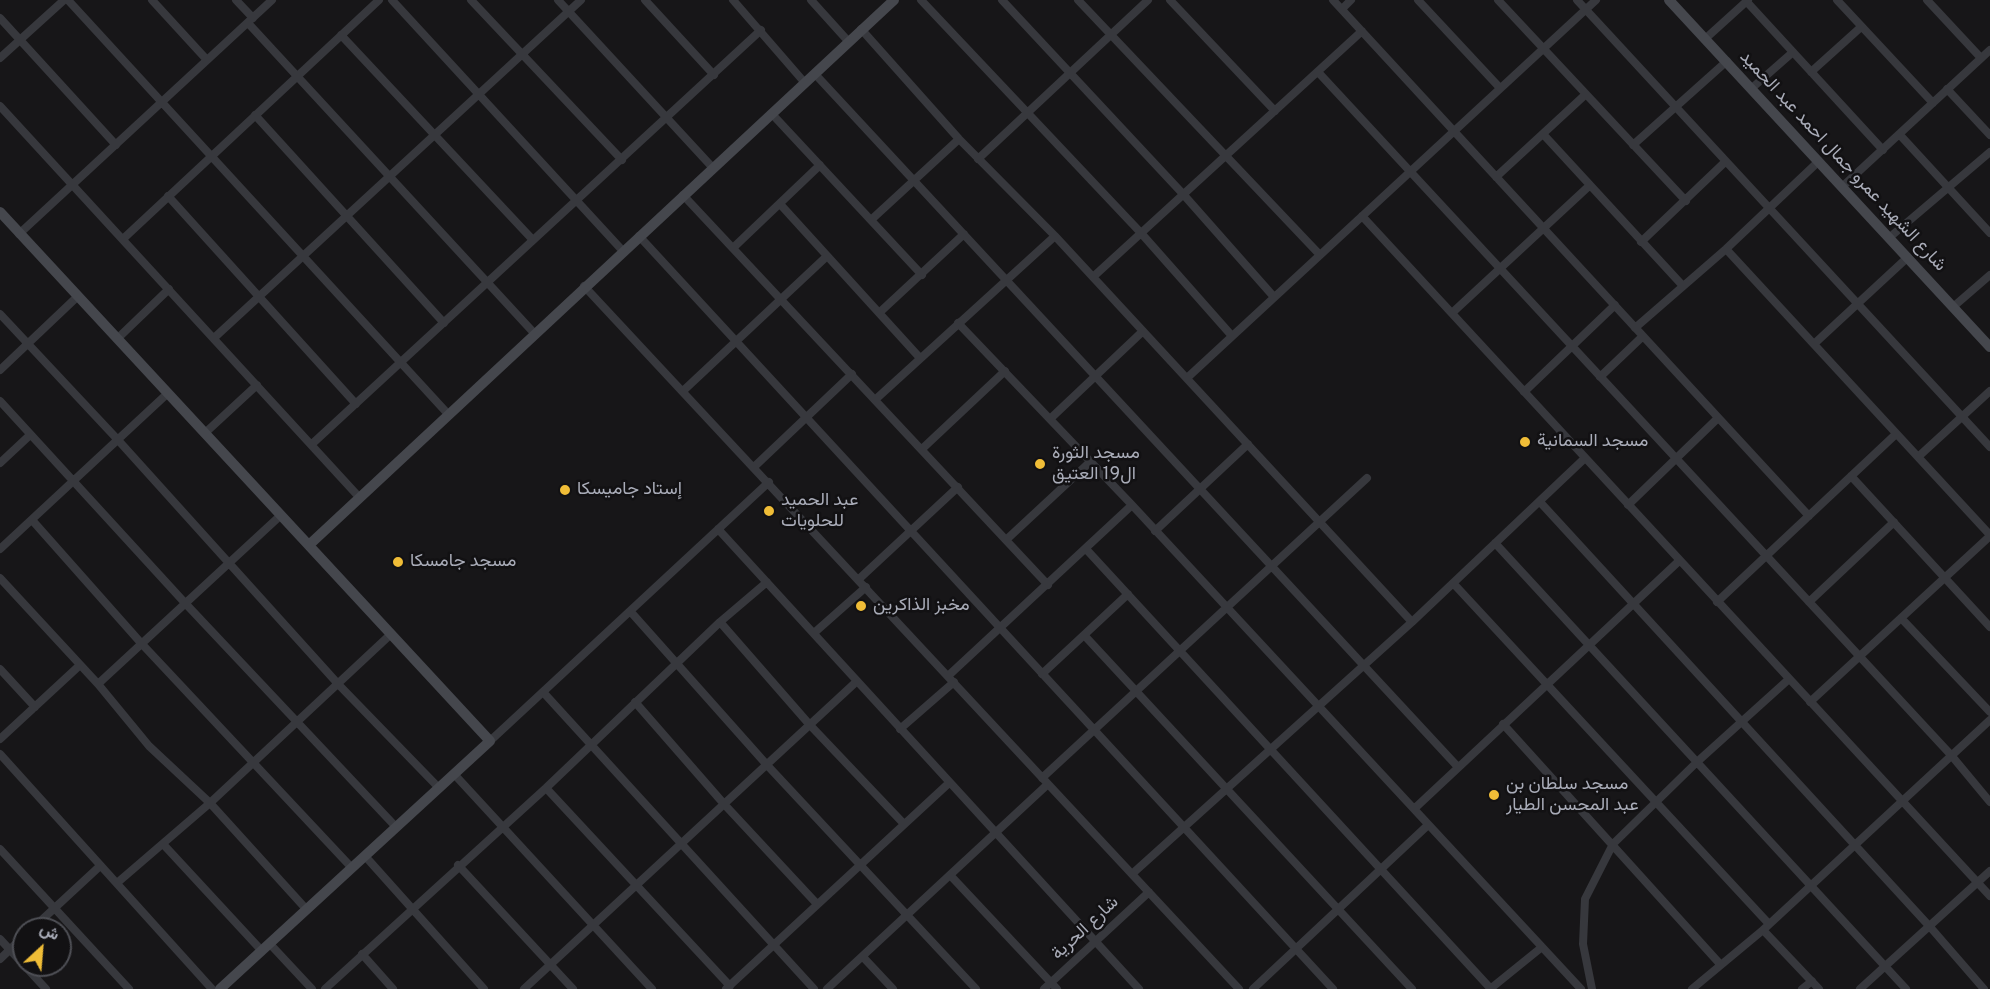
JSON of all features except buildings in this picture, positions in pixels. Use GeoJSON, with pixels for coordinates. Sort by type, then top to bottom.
{"type":"FeatureCollection","features":[{"type":"Feature","properties":{"kind":"street"},"geometry":{"type":"LineString","coordinates":[[0,58],[64,0]]}},
{"type":"Feature","properties":{"kind":"street"},"geometry":{"type":"LineString","coordinates":[[68,0],[448,414]]}},
{"type":"Feature","properties":{"kind":"street"},"geometry":{"type":"LineString","coordinates":[[152,0],[207,60]]}},
{"type":"Feature","properties":{"kind":"street"},"geometry":{"type":"LineString","coordinates":[[236,0],[297,76],[534,333]]}},
{"type":"Feature","properties":{"kind":"street"},"geometry":{"type":"LineString","coordinates":[[19,234],[272,0]]}},
{"type":"Feature","properties":{"kind":"street"},"geometry":{"type":"LineString","coordinates":[[123,239],[379,0]]}},
{"type":"Feature","properties":{"kind":"street"},"geometry":{"type":"LineString","coordinates":[[392,0],[622,250]]}},
{"type":"Feature","properties":{"kind":"street"},"geometry":{"type":"LineString","coordinates":[[471,0],[622,160]]}},
{"type":"Feature","properties":{"kind":"street"},"geometry":{"type":"LineString","coordinates":[[558,0],[713,168]]}},
{"type":"Feature","properties":{"kind":"street"},"geometry":{"type":"LineString","coordinates":[[214,338],[581,0]]}},
{"type":"Feature","properties":{"kind":"street"},"geometry":{"type":"LineString","coordinates":[[645,0],[714,75]]}},
{"type":"Feature","properties":{"kind":"street"},"geometry":{"type":"LineString","coordinates":[[733,0],[805,83]]}},
{"type":"Feature","properties":{"kind":"street"},"geometry":{"type":"LineString","coordinates":[[811,0],[848,41]]}},
{"type":"Feature","properties":{"kind":"street"},"geometry":{"type":"LineString","coordinates":[[309,545],[584,285],[894,0]]}},
{"type":"Feature","properties":{"kind":"street"},"geometry":{"type":"LineString","coordinates":[[921,0],[1026,114],[1141,233],[1232,336]]}},
{"type":"Feature","properties":{"kind":"street"},"geometry":{"type":"LineString","coordinates":[[1002,0],[1183,194],[1274,297]]}},
{"type":"Feature","properties":{"kind":"street"},"geometry":{"type":"LineString","coordinates":[[1078,0],[1227,154],[1320,255]]}},
{"type":"Feature","properties":{"kind":"street"},"geometry":{"type":"LineString","coordinates":[[978,159],[1148,0]]}},
{"type":"Feature","properties":{"kind":"street"},"geometry":{"type":"LineString","coordinates":[[1170,0],[1275,111]]}},
{"type":"Feature","properties":{"kind":"street"},"geometry":{"type":"LineString","coordinates":[[1333,0],[1809,516]]}},
{"type":"Feature","properties":{"kind":"street"},"geometry":{"type":"LineString","coordinates":[[1342,9],[1351,0]]}},
{"type":"Feature","properties":{"kind":"street"},"geometry":{"type":"LineString","coordinates":[[1418,0],[1500,88]]}},
{"type":"Feature","properties":{"kind":"street"},"geometry":{"type":"LineString","coordinates":[[1498,0],[1686,201]]}},
{"type":"Feature","properties":{"kind":"street"},"geometry":{"type":"LineString","coordinates":[[1576,0],[1990,447]]}},
{"type":"Feature","properties":{"kind":"street"},"geometry":{"type":"LineString","coordinates":[[1186,378],[1596,0]]}},
{"type":"Feature","properties":{"kind":"street","name":"شارع الشهيد عمرو جمال احمد عبد الحميد"},"geometry":{"type":"LineString","coordinates":[[1669,0],[1990,347]]}},
{"type":"Feature","properties":{"kind":"street"},"geometry":{"type":"LineString","coordinates":[[1837,0],[1933,103]]}},
{"type":"Feature","properties":{"kind":"street"},"geometry":{"type":"LineString","coordinates":[[1927,0],[1982,58]]}},
{"type":"Feature","properties":{"kind":"street"},"geometry":{"type":"LineString","coordinates":[[1705,39],[1748,1],[1883,150]]}},
{"type":"Feature","properties":{"kind":"street"},"geometry":{"type":"LineString","coordinates":[[0,18],[116,145]]}},
{"type":"Feature","properties":{"kind":"street"},"geometry":{"type":"LineString","coordinates":[[1811,72],[1861,27]]}},
{"type":"Feature","properties":{"kind":"street"},"geometry":{"type":"LineString","coordinates":[[861,29],[978,159],[1055,236],[1412,622]]}},
{"type":"Feature","properties":{"kind":"street"},"geometry":{"type":"LineString","coordinates":[[312,444],[761,30]]}},
{"type":"Feature","properties":{"kind":"street"},"geometry":{"type":"LineString","coordinates":[[1093,277],[1362,31]]}},
{"type":"Feature","properties":{"kind":"street"},"geometry":{"type":"LineString","coordinates":[[341,35],[532,239]]}},
{"type":"Feature","properties":{"kind":"street"},"geometry":{"type":"LineString","coordinates":[[1843,186],[1990,50]]}},
{"type":"Feature","properties":{"kind":"street"},"geometry":{"type":"LineString","coordinates":[[1752,88],[1793,52]]}},
{"type":"Feature","properties":{"kind":"street"},"geometry":{"type":"LineString","coordinates":[[1633,145],[1727,61]]}},
{"type":"Feature","properties":{"kind":"street"},"geometry":{"type":"LineString","coordinates":[[1318,72],[1952,755],[1990,802]]}},
{"type":"Feature","properties":{"kind":"street"},"geometry":{"type":"LineString","coordinates":[[815,74],[1457,766]]}},
{"type":"Feature","properties":{"kind":"street"},"geometry":{"type":"LineString","coordinates":[[1947,89],[1990,135]]}},
{"type":"Feature","properties":{"kind":"street"},"geometry":{"type":"LineString","coordinates":[[1496,177],[1586,94]]}},
{"type":"Feature","properties":{"kind":"street"},"geometry":{"type":"LineString","coordinates":[[0,106],[359,497]]}},
{"type":"Feature","properties":{"kind":"street"},"geometry":{"type":"LineString","coordinates":[[772,114],[922,275]]}},
{"type":"Feature","properties":{"kind":"street"},"geometry":{"type":"LineString","coordinates":[[255,116],[444,323]]}},
{"type":"Feature","properties":{"kind":"street"},"geometry":{"type":"LineString","coordinates":[[1543,134],[1683,286]]}},
{"type":"Feature","properties":{"kind":"street"},"geometry":{"type":"LineString","coordinates":[[1900,135],[1990,233]]}},
{"type":"Feature","properties":{"kind":"street"},"geometry":{"type":"LineString","coordinates":[[871,220],[959,138]]}},
{"type":"Feature","properties":{"kind":"street"},"geometry":{"type":"LineString","coordinates":[[1890,237],[1990,152]]}},
{"type":"Feature","properties":{"kind":"street"},"geometry":{"type":"LineString","coordinates":[[1635,328],[1726,249],[1819,161]]}},
{"type":"Feature","properties":{"kind":"street"},"geometry":{"type":"LineString","coordinates":[[1641,242],[1725,162]]}},
{"type":"Feature","properties":{"kind":"street"},"geometry":{"type":"LineString","coordinates":[[733,248],[820,165]]}},
{"type":"Feature","properties":{"kind":"street"},"geometry":{"type":"LineString","coordinates":[[1452,313],[1589,186]]}},
{"type":"Feature","properties":{"kind":"street"},"geometry":{"type":"LineString","coordinates":[[683,195],[1048,585]]}},
{"type":"Feature","properties":{"kind":"street"},"geometry":{"type":"LineString","coordinates":[[168,196],[356,404]]}},
{"type":"Feature","properties":{"kind":"street"},"geometry":{"type":"LineString","coordinates":[[780,204],[920,358]]}},
{"type":"Feature","properties":{"kind":"street"},"geometry":{"type":"LineString","coordinates":[[0,212],[490,741]]}},
{"type":"Feature","properties":{"kind":"street"},"geometry":{"type":"LineString","coordinates":[[1362,216],[1990,896]]}},
{"type":"Feature","properties":{"kind":"street"},"geometry":{"type":"LineString","coordinates":[[879,313],[964,234]]}},
{"type":"Feature","properties":{"kind":"street"},"geometry":{"type":"LineString","coordinates":[[639,236],[1333,989]]}},
{"type":"Feature","properties":{"kind":"street"},"geometry":{"type":"LineString","coordinates":[[876,399],[1055,236]]}},
{"type":"Feature","properties":{"kind":"street"},"geometry":{"type":"LineString","coordinates":[[1726,249],[1990,536],[1810,702]]}},
{"type":"Feature","properties":{"kind":"street"},"geometry":{"type":"LineString","coordinates":[[683,391],[826,257]]}},
{"type":"Feature","properties":{"kind":"street"},"geometry":{"type":"LineString","coordinates":[[1814,344],[1908,257]]}},
{"type":"Feature","properties":{"kind":"street"},"geometry":{"type":"LineString","coordinates":[[1953,307],[1990,275]]}},
{"type":"Feature","properties":{"kind":"street"},"geometry":{"type":"LineString","coordinates":[[584,285],[1239,989]]}},
{"type":"Feature","properties":{"kind":"street"},"geometry":{"type":"LineString","coordinates":[[117,339],[169,289]]}},
{"type":"Feature","properties":{"kind":"street"},"geometry":{"type":"LineString","coordinates":[[0,370],[78,296]]}},
{"type":"Feature","properties":{"kind":"street"},"geometry":{"type":"LineString","coordinates":[[1524,392],[1615,305]]}},
{"type":"Feature","properties":{"kind":"street"},"geometry":{"type":"LineString","coordinates":[[0,314],[118,440],[339,685],[439,788]]}},
{"type":"Feature","properties":{"kind":"street"},"geometry":{"type":"LineString","coordinates":[[958,323],[1132,505],[1581,989]]}},
{"type":"Feature","properties":{"kind":"street"},"geometry":{"type":"LineString","coordinates":[[1050,419],[1143,332]]}},
{"type":"Feature","properties":{"kind":"street"},"geometry":{"type":"LineString","coordinates":[[1600,377],[1643,336]]}},
{"type":"Feature","properties":{"kind":"street"},"geometry":{"type":"LineString","coordinates":[[922,448],[1005,372]]}},
{"type":"Feature","properties":{"kind":"street"},"geometry":{"type":"LineString","coordinates":[[754,467],[852,374]]}},
{"type":"Feature","properties":{"kind":"street"},"geometry":{"type":"LineString","coordinates":[[205,433],[257,385]]}},
{"type":"Feature","properties":{"kind":"street"},"geometry":{"type":"LineString","coordinates":[[1918,457],[1990,391]]}},
{"type":"Feature","properties":{"kind":"street"},"geometry":{"type":"LineString","coordinates":[[0,549],[168,393]]}},
{"type":"Feature","properties":{"kind":"street"},"geometry":{"type":"LineString","coordinates":[[0,401],[75,480],[185,603],[396,827]]}},
{"type":"Feature","properties":{"kind":"street"},"geometry":{"type":"LineString","coordinates":[[1628,505],[1718,418]]}},
{"type":"Feature","properties":{"kind":"street"},"geometry":{"type":"LineString","coordinates":[[1717,602],[1896,434]]}},
{"type":"Feature","properties":{"kind":"street"},"geometry":{"type":"LineString","coordinates":[[0,463],[30,435]]}},
{"type":"Feature","properties":{"kind":"street"},"geometry":{"type":"LineString","coordinates":[[1155,531],[1248,444]]}},
{"type":"Feature","properties":{"kind":"street"},"geometry":{"type":"LineString","coordinates":[[1132,874],[1412,622],[1585,459]]}},
{"type":"Feature","properties":{"kind":"street"},"geometry":{"type":"LineString","coordinates":[[1006,540],[1090,462]]}},
{"type":"Feature","properties":{"kind":"street"},"geometry":{"type":"LineString","coordinates":[[1851,476],[1990,627]]}},
{"type":"Feature","properties":{"kind":"street"},"geometry":{"type":"LineString","coordinates":[[827,989],[996,832],[1093,730],[1367,478]]}},
{"type":"Feature","properties":{"kind":"street"},"geometry":{"type":"LineString","coordinates":[[223,988],[768,482]]}},
{"type":"Feature","properties":{"kind":"street"},"geometry":{"type":"LineString","coordinates":[[859,579],[958,488]]}},
{"type":"Feature","properties":{"kind":"street"},"geometry":{"type":"LineString","coordinates":[[1539,502],[1742,721],[1984,989]]}},
{"type":"Feature","properties":{"kind":"street"},"geometry":{"type":"LineString","coordinates":[[900,729],[1001,628],[1132,505]]}},
{"type":"Feature","properties":{"kind":"street"},"geometry":{"type":"LineString","coordinates":[[98,684],[280,515]]}},
{"type":"Feature","properties":{"kind":"street"},"geometry":{"type":"LineString","coordinates":[[32,520],[141,643],[352,868]]}},
{"type":"Feature","properties":{"kind":"street"},"geometry":{"type":"LineString","coordinates":[[1809,602],[1894,522]]}},
{"type":"Feature","properties":{"kind":"street"},"geometry":{"type":"LineString","coordinates":[[718,529],[814,633],[855,682],[1139,989]]}},
{"type":"Feature","properties":{"kind":"street"},"geometry":{"type":"LineString","coordinates":[[1495,543],[1906,989]]}},
{"type":"Feature","properties":{"kind":"street"},"geometry":{"type":"LineString","coordinates":[[1086,549],[1491,989],[1542,947]]}},
{"type":"Feature","properties":{"kind":"street"},"geometry":{"type":"LineString","coordinates":[[1414,809],[1457,766],[1679,561]]}},
{"type":"Feature","properties":{"kind":"street"},"geometry":{"type":"LineString","coordinates":[[0,578],[98,684],[149,746],[210,803],[307,910]]}},
{"type":"Feature","properties":{"kind":"street"},"geometry":{"type":"LineString","coordinates":[[325,989],[458,865],[546,788],[720,622],[767,582]]}},
{"type":"Feature","properties":{"kind":"street"},"geometry":{"type":"LineString","coordinates":[[1453,583],[1657,801],[1819,989]]}},
{"type":"Feature","properties":{"kind":"street"},"geometry":{"type":"LineString","coordinates":[[814,633],[866,587]]}},
{"type":"Feature","properties":{"kind":"street"},"geometry":{"type":"LineString","coordinates":[[1042,674],[1128,594]]}},
{"type":"Feature","properties":{"kind":"street"},"geometry":{"type":"LineString","coordinates":[[630,611],[767,765],[861,863],[976,989]]}},
{"type":"Feature","properties":{"kind":"street"},"geometry":{"type":"LineString","coordinates":[[1901,618],[1990,712]]}},
{"type":"Feature","properties":{"kind":"street"},"geometry":{"type":"LineString","coordinates":[[720,622],[810,724],[904,824]]}},
{"type":"Feature","properties":{"kind":"street"},"geometry":{"type":"LineString","coordinates":[[117,884],[254,763],[391,634]]}},
{"type":"Feature","properties":{"kind":"street"},"geometry":{"type":"LineString","coordinates":[[1084,635],[1134,693],[1413,989]]}},
{"type":"Feature","properties":{"kind":"street"},"geometry":{"type":"LineString","coordinates":[[0,739],[80,665]]}},
{"type":"Feature","properties":{"kind":"street"},"geometry":{"type":"LineString","coordinates":[[0,669],[35,707]]}},
{"type":"Feature","properties":{"kind":"street"},"geometry":{"type":"LineString","coordinates":[[1592,989],[1583,944],[1585,899],[1613,844],[1697,762],[1789,679]]}},
{"type":"Feature","properties":{"kind":"street"},"geometry":{"type":"LineString","coordinates":[[524,989],[855,682]]}},
{"type":"Feature","properties":{"kind":"street"},"geometry":{"type":"LineString","coordinates":[[543,692],[814,989]]}},
{"type":"Feature","properties":{"kind":"street"},"geometry":{"type":"LineString","coordinates":[[635,702],[724,804],[817,904]]}},
{"type":"Feature","properties":{"kind":"street"},"geometry":{"type":"LineString","coordinates":[[1692,989],[1766,927],[1990,720]]}},
{"type":"Feature","properties":{"kind":"street"},"geometry":{"type":"LineString","coordinates":[[1503,724],[1720,964]]}},
{"type":"Feature","properties":{"kind":"street"},"geometry":{"type":"LineString","coordinates":[[0,754],[212,989]]}},
{"type":"Feature","properties":{"kind":"street"},"geometry":{"type":"LineString","coordinates":[[454,774],[652,989]]}},
{"type":"Feature","properties":{"kind":"street"},"geometry":{"type":"LineString","coordinates":[[546,788],[637,884],[728,987],[949,783]]}},
{"type":"Feature","properties":{"kind":"street"},"geometry":{"type":"LineString","coordinates":[[1253,989],[1294,948],[1428,825]]}},
{"type":"Feature","properties":{"kind":"street"},"geometry":{"type":"LineString","coordinates":[[163,844],[266,947],[312,989]]}},
{"type":"Feature","properties":{"kind":"street"},"geometry":{"type":"LineString","coordinates":[[0,849],[129,989]]}},
{"type":"Feature","properties":{"kind":"street"},"geometry":{"type":"LineString","coordinates":[[365,856],[484,989]]}},
{"type":"Feature","properties":{"kind":"street"},"geometry":{"type":"LineString","coordinates":[[458,865],[573,989]]}},
{"type":"Feature","properties":{"kind":"street"},"geometry":{"type":"LineString","coordinates":[[45,917],[100,866]]}},
{"type":"Feature","properties":{"kind":"street"},"geometry":{"type":"LineString","coordinates":[[1860,989],[1990,871]]}},
{"type":"Feature","properties":{"kind":"street"},"geometry":{"type":"LineString","coordinates":[[950,875],[1054,986]]}},
{"type":"Feature","properties":{"kind":"street","name":"شارع الحرية"},"geometry":{"type":"LineString","coordinates":[[1044,989],[1054,986],[1094,941],[1149,892]]}},
{"type":"Feature","properties":{"kind":"street"},"geometry":{"type":"LineString","coordinates":[[0,939],[10,950],[0,959]]}},
{"type":"Feature","properties":{"kind":"street"},"geometry":{"type":"LineString","coordinates":[[362,954],[393,989]]}},
{"type":"Feature","properties":{"kind":"street"},"geometry":{"type":"LineString","coordinates":[[863,957],[893,989]]}},
{"type":"Feature","properties":{"kind":"street"},"geometry":{"type":"LineString","coordinates":[[35,977],[46,989]]}},
{"type":"Feature","properties":{"kind":"street"},"geometry":{"type":"LineString","coordinates":[[1802,989],[1812,981]]}},
{"type":"Feature","properties":{"kind":"place","name":"مسجد السمانية"},"geometry":{"type":"Point","coordinates":[1525,442]}},
{"type":"Feature","properties":{"kind":"place","name":"مسجد الثورة ال19 العتيق"},"geometry":{"type":"Point","coordinates":[1040,464]}},
{"type":"Feature","properties":{"kind":"place","name":"إستاد جاميسكا"},"geometry":{"type":"Point","coordinates":[565,490]}},
{"type":"Feature","properties":{"kind":"place","name":"عبد الحميد للحلويات"},"geometry":{"type":"Point","coordinates":[769,511]}},
{"type":"Feature","properties":{"kind":"place","name":"مسجد جامسكا"},"geometry":{"type":"Point","coordinates":[398,562]}},
{"type":"Feature","properties":{"kind":"place","name":"مخبز الذاكرين"},"geometry":{"type":"Point","coordinates":[861,606]}},
{"type":"Feature","properties":{"kind":"place","name":"مسجد سلطان بن عبد المحسن الطيار"},"geometry":{"type":"Point","coordinates":[1494,795]}}]}
